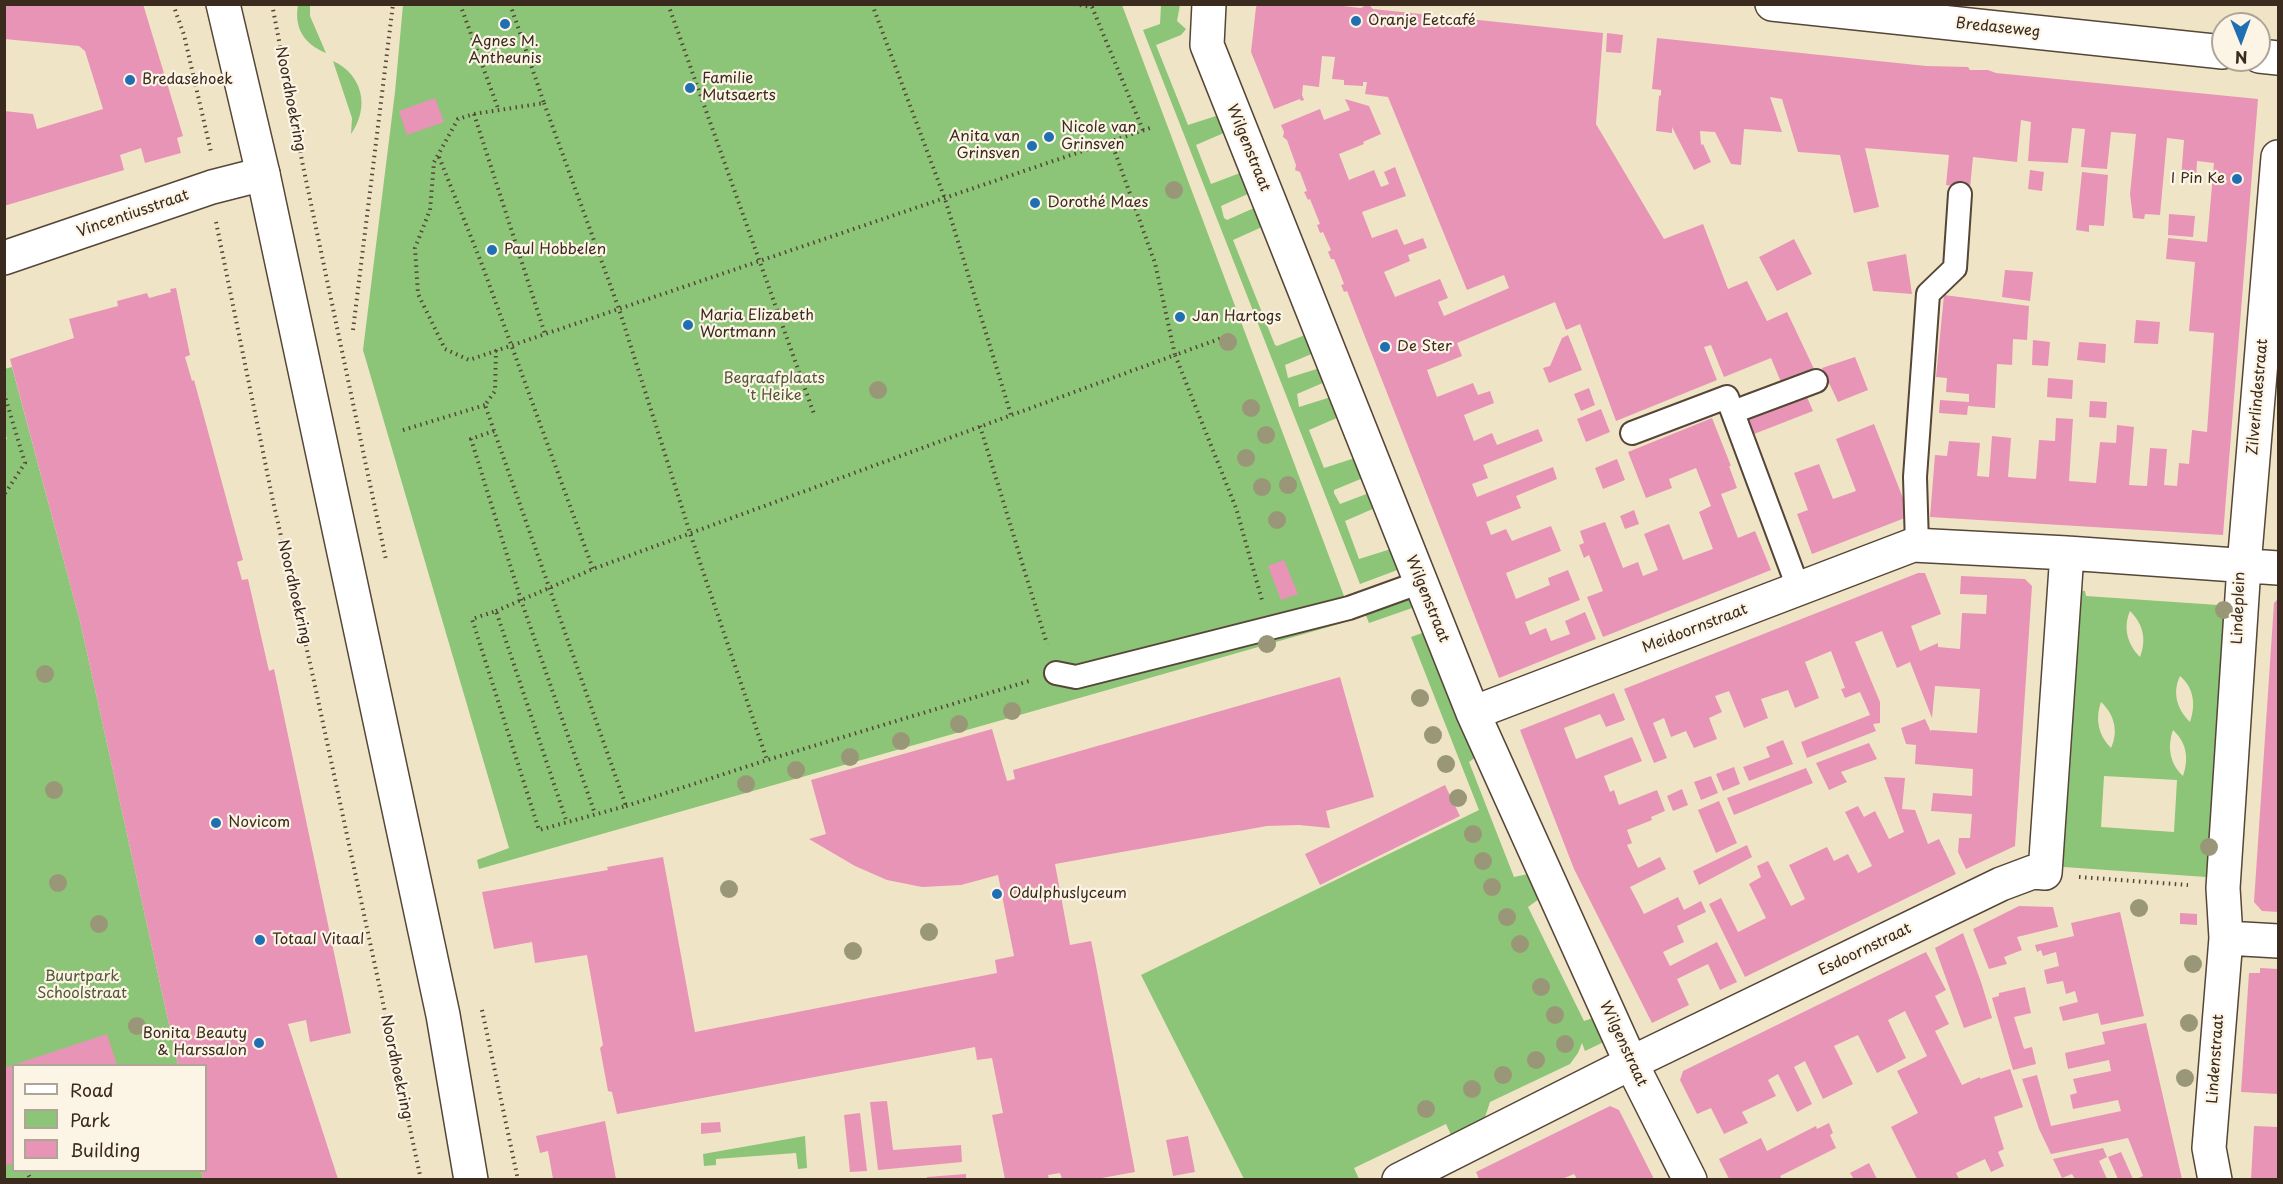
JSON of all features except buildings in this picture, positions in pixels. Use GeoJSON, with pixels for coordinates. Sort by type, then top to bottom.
{"type":"FeatureCollection","features":[{"type":"Feature","properties":{"kind":"street"},"geometry":{"type":"LineString","coordinates":[[223,4],[263,174],[443,1015],[471,1179]]}},
{"type":"Feature","properties":{"kind":"street","name":"Wilgenstraat"},"geometry":{"type":"LineString","coordinates":[[1209,4],[1207,45],[1473,713],[1631,1063],[1690,1179]]}},
{"type":"Feature","properties":{"kind":"street","name":"Bredaseweg"},"geometry":{"type":"LineString","coordinates":[[1772,4],[1842,8],[2211,51]]}},
{"type":"Feature","properties":{"kind":"street","name":"Zilverlindestraat"},"geometry":{"type":"LineString","coordinates":[[2244,566],[2278,157]]}},
{"type":"Feature","properties":{"kind":"street","name":"Vincentiusstraat"},"geometry":{"type":"LineString","coordinates":[[4,258],[212,187],[263,174]]}},
{"type":"Feature","properties":{"kind":"street","name":"Lindeplein"},"geometry":{"type":"LineString","coordinates":[[1917,545],[2244,566],[2223,888],[2226,938]]}},
{"type":"Feature","properties":{"kind":"street","name":"Meidoornstraat"},"geometry":{"type":"LineString","coordinates":[[1473,713],[1917,545]]}},
{"type":"Feature","properties":{"kind":"street"},"geometry":{"type":"LineString","coordinates":[[2045,873],[2067,553]]}},
{"type":"Feature","properties":{"kind":"street"},"geometry":{"type":"LineString","coordinates":[[2244,566],[2278,568]]}},
{"type":"Feature","properties":{"kind":"street","name":"Esdoornstraat"},"geometry":{"type":"LineString","coordinates":[[1399,1179],[1631,1063],[2001,884],[2033,872],[2045,873]]}},
{"type":"Feature","properties":{"kind":"street"},"geometry":{"type":"LineString","coordinates":[[2226,938],[2278,941]]}},
{"type":"Feature","properties":{"kind":"street","name":"Lindenstraat"},"geometry":{"type":"LineString","coordinates":[[2215,1179],[2209,1148],[2226,938]]}},
{"type":"Feature","properties":{"kind":"lane"},"geometry":{"type":"LineString","coordinates":[[1917,545],[1915,477],[1928,294],[1955,268],[1960,194]]}},
{"type":"Feature","properties":{"kind":"lane"},"geometry":{"type":"LineString","coordinates":[[1732,412],[1816,381]]}},
{"type":"Feature","properties":{"kind":"lane"},"geometry":{"type":"LineString","coordinates":[[1632,433],[1727,397],[1799,590]]}},
{"type":"Feature","properties":{"kind":"lane"},"geometry":{"type":"LineString","coordinates":[[1056,673],[1076,677],[1348,608],[1421,582]]}},
{"type":"Feature","properties":{"kind":"path","name":"Noordhoekring"},"geometry":{"type":"LineString","coordinates":[[173,4],[184,35],[202,105],[211,151],[216,223],[273,501],[421,1179]]}},
{"type":"Feature","properties":{"kind":"path","name":"Noordhoekring"},"geometry":{"type":"LineString","coordinates":[[272,4],[303,166],[386,562]]}},
{"type":"Feature","properties":{"kind":"path"},"geometry":{"type":"LineString","coordinates":[[352,330],[393,4]]}},
{"type":"Feature","properties":{"kind":"path"},"geometry":{"type":"LineString","coordinates":[[460,4],[500,111]]}},
{"type":"Feature","properties":{"kind":"path"},"geometry":{"type":"LineString","coordinates":[[510,4],[619,309],[690,533],[767,760]]}},
{"type":"Feature","properties":{"kind":"path"},"geometry":{"type":"LineString","coordinates":[[668,4],[814,414]]}},
{"type":"Feature","properties":{"kind":"path"},"geometry":{"type":"LineString","coordinates":[[872,4],[945,199],[1011,415]]}},
{"type":"Feature","properties":{"kind":"path"},"geometry":{"type":"LineString","coordinates":[[1074,4],[1092,7],[1143,130]]}},
{"type":"Feature","properties":{"kind":"path"},"geometry":{"type":"LineString","coordinates":[[544,103],[474,114],[458,119],[434,162],[430,210],[415,248],[418,294],[445,349],[469,360],[1153,127]]}},
{"type":"Feature","properties":{"kind":"path"},"geometry":{"type":"LineString","coordinates":[[474,114],[545,334]]}},
{"type":"Feature","properties":{"kind":"path"},"geometry":{"type":"LineString","coordinates":[[1111,141],[1155,263],[1174,355],[1236,508],[1270,627]]}},
{"type":"Feature","properties":{"kind":"path"},"geometry":{"type":"LineString","coordinates":[[438,156],[481,262],[593,569]]}},
{"type":"Feature","properties":{"kind":"path"},"geometry":{"type":"LineString","coordinates":[[980,426],[1056,673],[767,760],[626,806],[539,830],[472,619],[593,569],[980,426],[1230,335]]}},
{"type":"Feature","properties":{"kind":"path"},"geometry":{"type":"LineString","coordinates":[[403,430],[485,405],[495,391],[496,350]]}},
{"type":"Feature","properties":{"kind":"path"},"geometry":{"type":"LineString","coordinates":[[4,393],[25,463],[4,495]]}},
{"type":"Feature","properties":{"kind":"path"},"geometry":{"type":"LineString","coordinates":[[485,405],[626,806]]}},
{"type":"Feature","properties":{"kind":"path"},"geometry":{"type":"LineString","coordinates":[[494,431],[471,439],[521,600],[595,814]]}},
{"type":"Feature","properties":{"kind":"path"},"geometry":{"type":"LineString","coordinates":[[496,611],[567,823]]}},
{"type":"Feature","properties":{"kind":"path"},"geometry":{"type":"LineString","coordinates":[[2045,873],[2223,888]]}},
{"type":"Feature","properties":{"kind":"path"},"geometry":{"type":"LineString","coordinates":[[481,1005],[518,1179]]}},
{"type":"Feature","properties":{"kind":"green space"},"geometry":{"type":"Polygon","coordinates":[[[298,5],[310,5],[310,16],[326,53],[312,45],[302,34],[298,21],[298,5]]]}},
{"type":"Feature","properties":{"kind":"green space","name":"Begraafplaats 't Heike"},"geometry":{"type":"Polygon","coordinates":[[[403,5],[1122,5],[1353,620],[479,869],[477,860],[509,848],[363,350],[395,92],[403,5]]]}},
{"type":"Feature","properties":{"kind":"green space"},"geometry":{"type":"Polygon","coordinates":[[[1161,5],[1180,5],[1177,21],[1186,29],[1181,35],[1156,45],[1188,125],[1219,115],[1226,132],[1196,145],[1211,184],[1240,173],[1250,193],[1221,206],[1224,218],[1227,220],[1254,208],[1262,227],[1233,240],[1275,345],[1305,335],[1314,353],[1285,365],[1288,378],[1320,368],[1325,382],[1297,394],[1299,407],[1331,397],[1339,417],[1309,430],[1324,468],[1355,458],[1363,478],[1334,490],[1334,493],[1340,504],[1369,493],[1375,508],[1345,521],[1359,559],[1391,549],[1400,569],[1360,584],[1143,30],[1160,24],[1161,5]]]}},
{"type":"Feature","properties":{"kind":"green space"},"geometry":{"type":"Polygon","coordinates":[[[333,61],[351,75],[360,93],[362,103],[360,113],[351,134],[352,118],[333,61]]]}},
{"type":"Feature","properties":{"kind":"green space","name":"Buurtpark Schoolstraat"},"geometry":{"type":"Polygon","coordinates":[[[12,367],[80,621],[178,1064],[12,1064],[12,1172],[201,1172],[203,1179],[5,1179],[4,440],[7,439],[4,430],[4,369],[12,367]]]}},
{"type":"Feature","properties":{"kind":"green space"},"geometry":{"type":"Polygon","coordinates":[[[1408,590],[1415,607],[1369,623],[1363,608],[1408,590]]]}},
{"type":"Feature","properties":{"kind":"green space"},"geometry":{"type":"Polygon","coordinates":[[[2074,590],[2085,591],[2086,596],[2218,605],[2219,602],[2230,603],[2214,870],[2206,877],[2064,867],[2057,861],[2074,590]],[[2130,611],[2129,641],[2140,657],[2143,644],[2141,627],[2130,611]],[[2180,676],[2177,700],[2182,712],[2190,722],[2193,709],[2191,691],[2180,676]],[[2101,702],[2099,726],[2103,738],[2111,748],[2115,735],[2114,723],[2101,702]],[[2173,730],[2170,743],[2173,761],[2183,776],[2186,752],[2181,740],[2173,730]],[[2104,776],[2101,827],[2174,832],[2177,780],[2104,776]]]}},
{"type":"Feature","properties":{"kind":"green space"},"geometry":{"type":"Polygon","coordinates":[[[1425,632],[1479,755],[1469,762],[1514,877],[1528,874],[1539,899],[1528,907],[1584,1021],[1596,1017],[1610,1039],[1585,1051],[1582,1043],[1570,1064],[1490,1102],[1485,1117],[1509,1125],[1452,1137],[1446,1124],[1354,1168],[1359,1179],[1244,1179],[1141,975],[1479,810],[1411,637],[1425,632]]]}},
{"type":"Feature","properties":{"kind":"green space"},"geometry":{"type":"Polygon","coordinates":[[[805,1136],[807,1168],[798,1169],[796,1153],[716,1159],[716,1165],[704,1166],[703,1154],[805,1136]]]}},
{"type":"Feature","properties":{"kind":"place","name":"Oranje Eetcafé"},"geometry":{"type":"Point","coordinates":[1356,21]}},
{"type":"Feature","properties":{"kind":"place","name":"Agnes M. Antheunis"},"geometry":{"type":"Point","coordinates":[505,24]}},
{"type":"Feature","properties":{"kind":"place","name":"Bredasehoek"},"geometry":{"type":"Point","coordinates":[130,80]}},
{"type":"Feature","properties":{"kind":"place","name":"Familie Mutsaerts"},"geometry":{"type":"Point","coordinates":[690,88]}},
{"type":"Feature","properties":{"kind":"place","name":"Nicole van Grinsven"},"geometry":{"type":"Point","coordinates":[1049,137]}},
{"type":"Feature","properties":{"kind":"place","name":"Anita van Grinsven"},"geometry":{"type":"Point","coordinates":[1032,146]}},
{"type":"Feature","properties":{"kind":"place","name":"I Pin Ke"},"geometry":{"type":"Point","coordinates":[2237,179]}},
{"type":"Feature","properties":{"kind":"place","name":"Dorothé Maes"},"geometry":{"type":"Point","coordinates":[1035,203]}},
{"type":"Feature","properties":{"kind":"place","name":"Paul Hobbelen"},"geometry":{"type":"Point","coordinates":[492,250]}},
{"type":"Feature","properties":{"kind":"place","name":"Jan Hartogs"},"geometry":{"type":"Point","coordinates":[1180,317]}},
{"type":"Feature","properties":{"kind":"place","name":"Maria Elizabeth Wortmann"},"geometry":{"type":"Point","coordinates":[688,325]}},
{"type":"Feature","properties":{"kind":"place","name":"De Ster"},"geometry":{"type":"Point","coordinates":[1385,347]}},
{"type":"Feature","properties":{"kind":"place","name":"Novicom"},"geometry":{"type":"Point","coordinates":[216,823]}},
{"type":"Feature","properties":{"kind":"place","name":"Odulphuslyceum"},"geometry":{"type":"Point","coordinates":[997,894]}},
{"type":"Feature","properties":{"kind":"place","name":"Totaal Vitaal"},"geometry":{"type":"Point","coordinates":[260,940]}},
{"type":"Feature","properties":{"kind":"place","name":"Bonita Beauty & Harssalon"},"geometry":{"type":"Point","coordinates":[259,1043]}}]}
